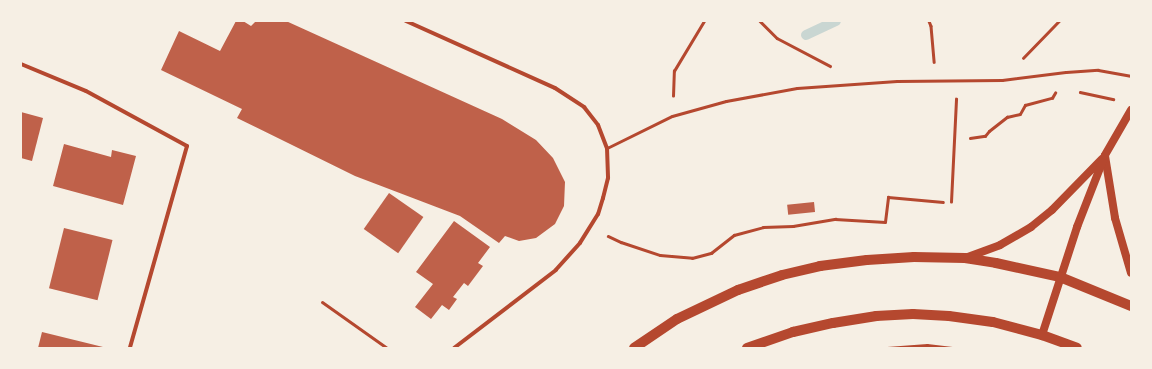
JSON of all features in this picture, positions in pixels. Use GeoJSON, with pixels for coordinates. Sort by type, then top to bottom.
{"type":"FeatureCollection","features":[{"type":"Feature","properties":{"kind":"main road"},"geometry":{"type":"LineString","coordinates":[[1042,335],[1060,277],[1105,155],[1131,110]]}},
{"type":"Feature","properties":{"kind":"main road"},"geometry":{"type":"LineString","coordinates":[[965,258],[1000,245],[1031,228],[1052,210],[1105,155]]}},
{"type":"Feature","properties":{"kind":"main road"},"geometry":{"type":"LineString","coordinates":[[1105,155],[1115,218],[1131,273]]}},
{"type":"Feature","properties":{"kind":"main road"},"geometry":{"type":"LineString","coordinates":[[634,348],[677,319],[738,290],[782,275],[820,266],[867,260],[914,257],[965,258],[1027,269],[1060,277],[1131,306]]}},
{"type":"Feature","properties":{"kind":"main road"},"geometry":{"type":"LineString","coordinates":[[747,348],[792,332],[833,322],[876,316],[913,314],[949,316],[993,322],[1042,335],[1077,348]]}},
{"type":"Feature","properties":{"kind":"street"},"geometry":{"type":"LineString","coordinates":[[406,21],[555,88],[584,107],[598,125],[607,148],[608,178],[603,198],[598,214],[580,243],[556,270],[454,348]]}},
{"type":"Feature","properties":{"kind":"street"},"geometry":{"type":"LineString","coordinates":[[21,64],[86,91],[187,146],[130,348]]}},
{"type":"Feature","properties":{"kind":"lane"},"geometry":{"type":"LineString","coordinates":[[607,148],[672,116],[726,101],[797,88],[860,83],[935,80],[1002,80],[1066,72],[1098,70],[1131,76]]}},
{"type":"Feature","properties":{"kind":"lane"},"geometry":{"type":"LineString","coordinates":[[322,302],[388,348]]}},
{"type":"Feature","properties":{"kind":"path"},"geometry":{"type":"LineString","coordinates":[[672,116],[674,71],[704,21]]}},
{"type":"Feature","properties":{"kind":"path"},"geometry":{"type":"LineString","coordinates":[[760,21],[777,38],[860,83]]}},
{"type":"Feature","properties":{"kind":"path"},"geometry":{"type":"LineString","coordinates":[[929,21],[931,26],[935,80]]}},
{"type":"Feature","properties":{"kind":"path"},"geometry":{"type":"LineString","coordinates":[[1002,80],[1060,21]]}},
{"type":"Feature","properties":{"kind":"path"},"geometry":{"type":"LineString","coordinates":[[970,138],[985,136],[1007,117],[1020,114],[1025,105],[1052,98],[1060,88],[1066,72]]}},
{"type":"Feature","properties":{"kind":"path"},"geometry":{"type":"LineString","coordinates":[[951,202],[958,81]]}},
{"type":"Feature","properties":{"kind":"path"},"geometry":{"type":"LineString","coordinates":[[1060,88],[1118,100]]}},
{"type":"Feature","properties":{"kind":"path"},"geometry":{"type":"LineString","coordinates":[[590,226],[621,242],[660,255],[692,258],[711,252],[734,235],[763,227],[793,226],[835,219],[885,222],[888,197],[943,202]]}},
{"type":"Feature","properties":{"kind":"path"},"geometry":{"type":"LineString","coordinates":[[887,348],[927,345],[952,348]]}},
{"type":"Feature","properties":{"kind":"building"},"geometry":{"type":"Polygon","coordinates":[[[236,21],[243,21],[251,26],[256,21],[286,21],[502,119],[536,140],[553,158],[565,182],[564,206],[555,224],[536,238],[519,241],[505,236],[499,243],[460,216],[355,176],[237,118],[242,109],[161,70],[179,31],[220,51],[236,21]]]}},
{"type":"Feature","properties":{"kind":"building"},"geometry":{"type":"Polygon","coordinates":[[[21,112],[43,118],[32,161],[21,158],[21,112]]]}},
{"type":"Feature","properties":{"kind":"building"},"geometry":{"type":"Polygon","coordinates":[[[64,144],[111,157],[112,150],[136,156],[123,205],[53,186],[64,144]]]}},
{"type":"Feature","properties":{"kind":"building"},"geometry":{"type":"Polygon","coordinates":[[[389,193],[423,217],[398,253],[364,229],[389,193]]]}},
{"type":"Feature","properties":{"kind":"building"},"geometry":{"type":"Polygon","coordinates":[[[814,202],[815,212],[788,215],[787,205],[814,202]]]}},
{"type":"Feature","properties":{"kind":"building"},"geometry":{"type":"Polygon","coordinates":[[[454,221],[490,247],[478,263],[483,266],[468,286],[464,283],[453,297],[457,299],[449,310],[442,305],[431,319],[415,307],[433,284],[416,272],[454,221]]]}},
{"type":"Feature","properties":{"kind":"building"},"geometry":{"type":"Polygon","coordinates":[[[64,228],[113,240],[98,300],[49,288],[64,228]]]}},
{"type":"Feature","properties":{"kind":"building"},"geometry":{"type":"Polygon","coordinates":[[[42,332],[103,347],[103,348],[38,348],[42,332]]]}},
{"type":"Feature","properties":{"kind":"waterway"},"geometry":{"type":"LineString","coordinates":[[806,35],[836,21]]}}]}
